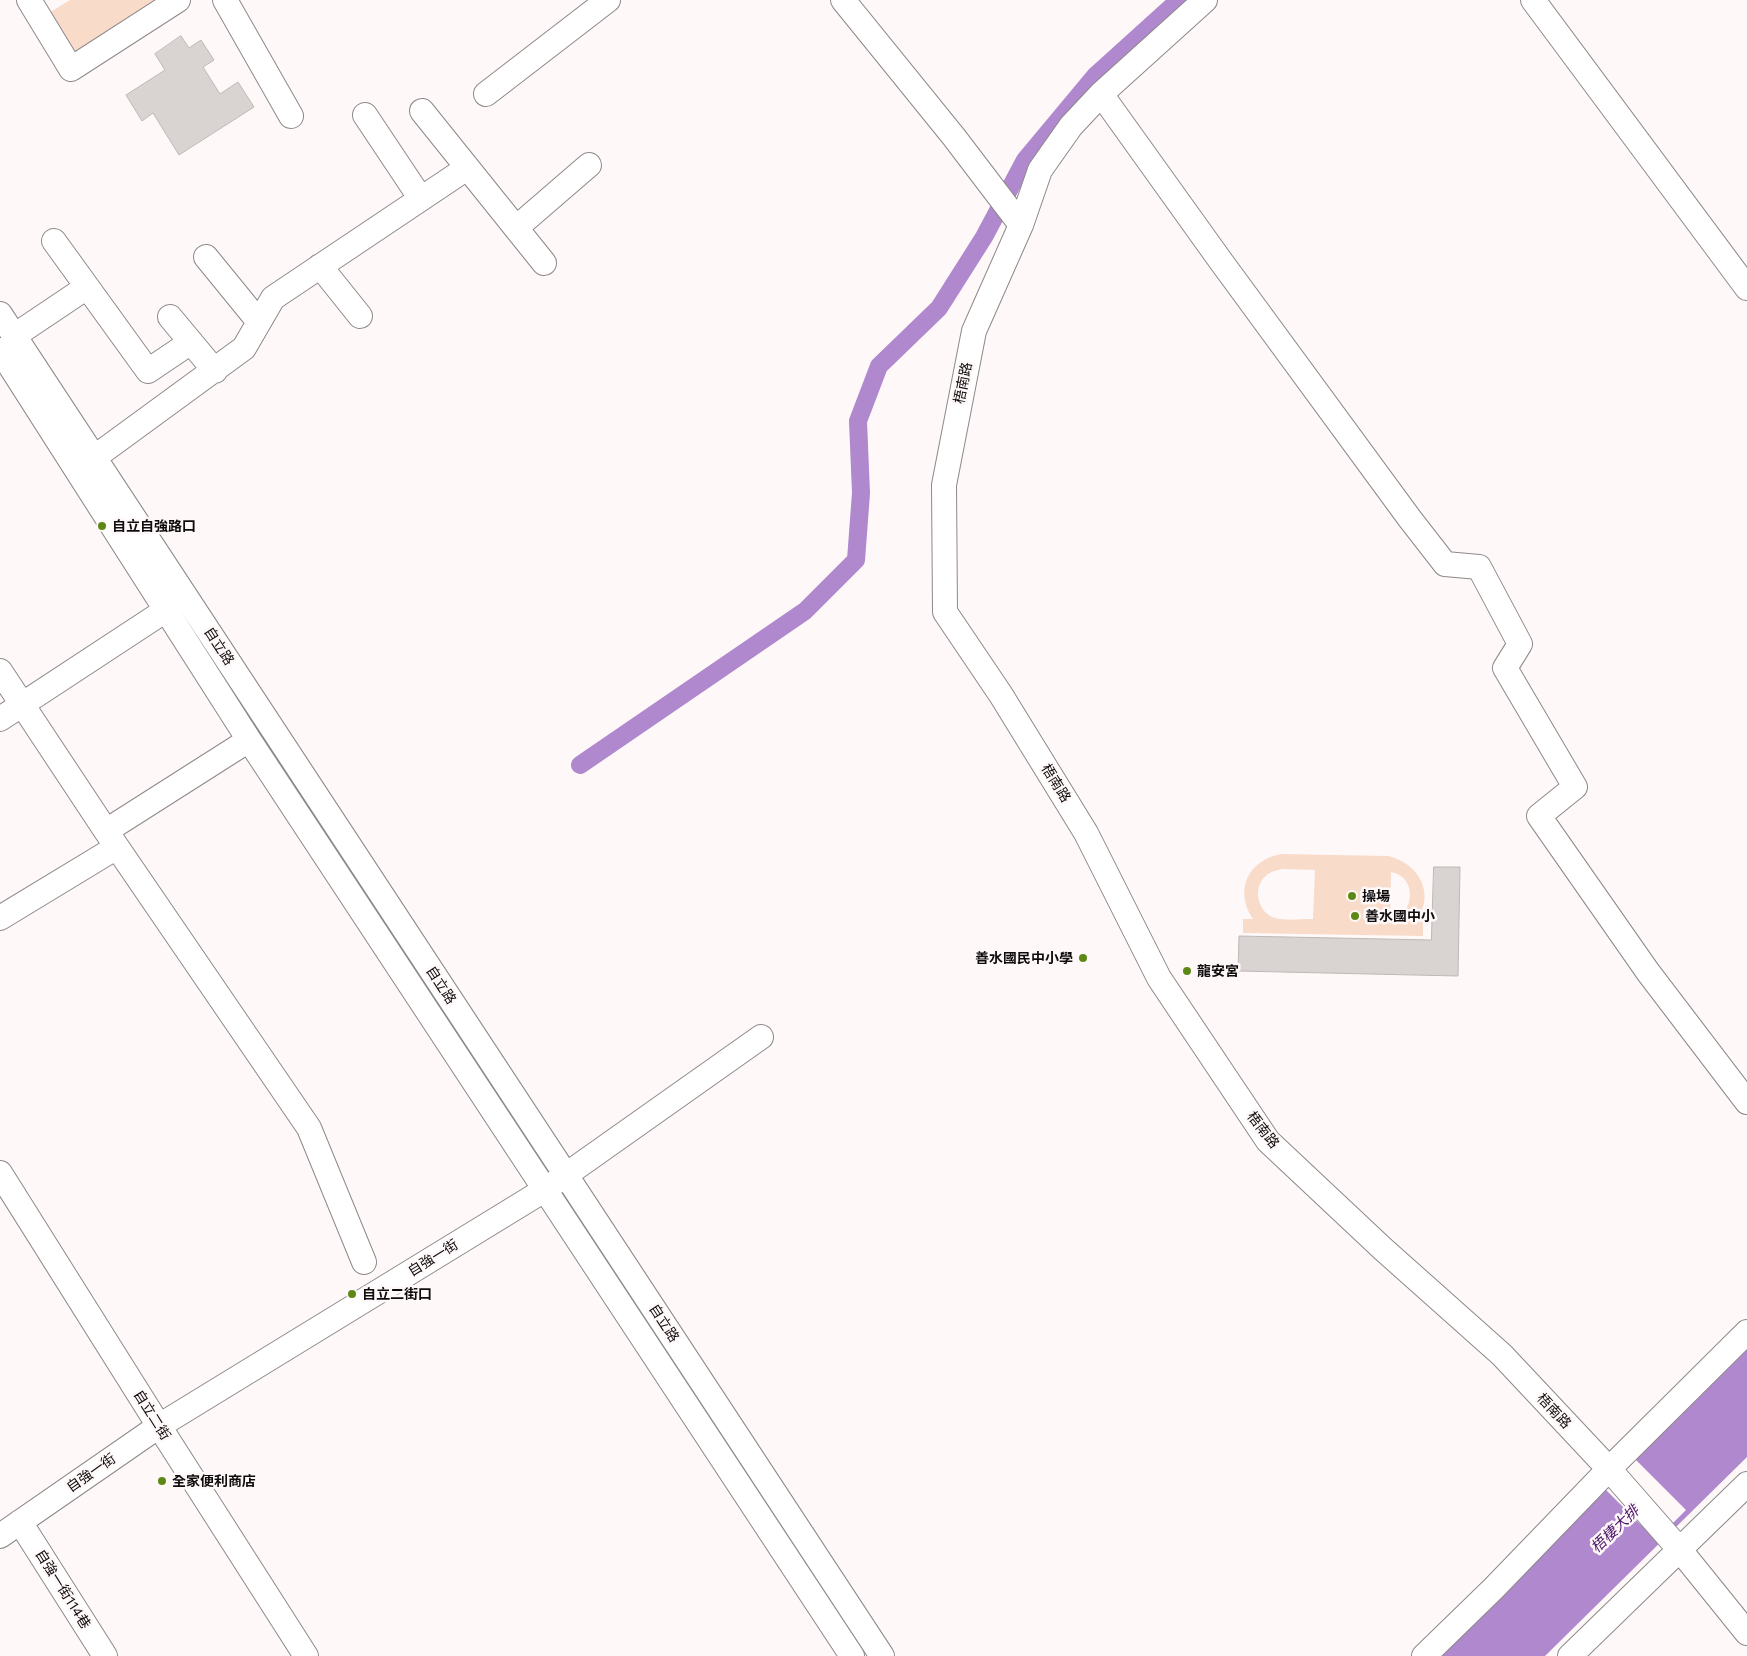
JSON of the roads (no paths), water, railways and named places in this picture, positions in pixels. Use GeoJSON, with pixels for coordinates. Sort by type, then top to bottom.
{"type":"FeatureCollection","features":[{"type":"Feature","properties":{"kind":"street"},"geometry":{"type":"LineString","coordinates":[[28,0],[71,69],[178,0]]}},
{"type":"Feature","properties":{"kind":"street"},"geometry":{"type":"LineString","coordinates":[[224,0],[291,116]]}},
{"type":"Feature","properties":{"kind":"street"},"geometry":{"type":"LineString","coordinates":[[486,94],[608,0]]}},
{"type":"Feature","properties":{"kind":"street"},"geometry":{"type":"LineString","coordinates":[[843,0],[954,137],[1021,225]]}},
{"type":"Feature","properties":{"kind":"street","name":"梧南路"},"geometry":{"type":"LineString","coordinates":[[1205,0],[1101,94],[1072,126],[1040,170],[1021,225],[974,331],[944,485],[946,612],[1001,694],[1086,833],[1159,978],[1268,1141],[1383,1249],[1502,1355],[1680,1550]]}},
{"type":"Feature","properties":{"kind":"street"},"geometry":{"type":"LineString","coordinates":[[1533,0],[1747,288]]}},
{"type":"Feature","properties":{"kind":"street"},"geometry":{"type":"LineString","coordinates":[[1101,94],[1220,260],[1445,564],[1480,567],[1520,644],[1505,668],[1575,787],[1539,816],[1648,972],[1747,1102]]}},
{"type":"Feature","properties":{"kind":"street"},"geometry":{"type":"LineString","coordinates":[[422,111],[544,263]]}},
{"type":"Feature","properties":{"kind":"street"},"geometry":{"type":"LineString","coordinates":[[365,115],[421,199]]}},
{"type":"Feature","properties":{"kind":"street"},"geometry":{"type":"LineString","coordinates":[[516,228],[589,165]]}},
{"type":"Feature","properties":{"kind":"street"},"geometry":{"type":"LineString","coordinates":[[95,457],[244,348],[273,298],[467,168]]}},
{"type":"Feature","properties":{"kind":"street"},"geometry":{"type":"LineString","coordinates":[[54,242],[148,371],[192,342]]}},
{"type":"Feature","properties":{"kind":"street"},"geometry":{"type":"LineString","coordinates":[[206,257],[259,322]]}},
{"type":"Feature","properties":{"kind":"street"},"geometry":{"type":"LineString","coordinates":[[320,266],[360,316]]}},
{"type":"Feature","properties":{"kind":"street"},"geometry":{"type":"LineString","coordinates":[[7,343],[87,287]]}},
{"type":"Feature","properties":{"kind":"street","name":"自立路"},"geometry":{"type":"LineString","coordinates":[[0,314],[7,343],[166,610],[249,740],[852,1656]]}},
{"type":"Feature","properties":{"kind":"street"},"geometry":{"type":"LineString","coordinates":[[170,317],[215,371]]}},
{"type":"Feature","properties":{"kind":"street","name":"自立路"},"geometry":{"type":"LineString","coordinates":[[7,343],[95,457],[882,1656]]}},
{"type":"Feature","properties":{"kind":"street"},"geometry":{"type":"LineString","coordinates":[[0,720],[166,610]]}},
{"type":"Feature","properties":{"kind":"street"},"geometry":{"type":"LineString","coordinates":[[0,672],[309,1128],[364,1262]]}},
{"type":"Feature","properties":{"kind":"street"},"geometry":{"type":"LineString","coordinates":[[0,918],[249,740]]}},
{"type":"Feature","properties":{"kind":"street","name":"自強一街"},"geometry":{"type":"LineString","coordinates":[[0,1536],[159,1426],[546,1189],[761,1037]]}},
{"type":"Feature","properties":{"kind":"street","name":"自立二街"},"geometry":{"type":"LineString","coordinates":[[0,1173],[306,1656]]}},
{"type":"Feature","properties":{"kind":"street"},"geometry":{"type":"LineString","coordinates":[[1424,1656],[1494,1588],[1608,1469],[1747,1332]]}},
{"type":"Feature","properties":{"kind":"street"},"geometry":{"type":"LineString","coordinates":[[1570,1656],[1747,1484]]}},
{"type":"Feature","properties":{"kind":"street","name":"自強一街114巷"},"geometry":{"type":"LineString","coordinates":[[20,1522],[105,1656]]}},
{"type":"Feature","properties":{"kind":"street"},"geometry":{"type":"LineString","coordinates":[[1680,1550],[1747,1633]]}},
{"type":"Feature","properties":{"kind":"water","name":"梧棲大排"},"geometry":{"type":"Polygon","coordinates":[[[1747,1348],[1747,1457],[1545,1656],[1440,1656],[1747,1348]]]}},
{"type":"Feature","properties":{"kind":"waterway"},"geometry":{"type":"LineString","coordinates":[[580,765],[805,611],[856,560],[861,493],[858,421],[879,366],[939,308],[984,237],[1025,160],[1095,76],[1179,0]]}},
{"type":"Feature","properties":{"kind":"place","name":"自立自強路口"},"geometry":{"type":"Point","coordinates":[102,526]}},
{"type":"Feature","properties":{"kind":"place","name":"操場"},"geometry":{"type":"Point","coordinates":[1352,896]}},
{"type":"Feature","properties":{"kind":"place","name":"善水國中小"},"geometry":{"type":"Point","coordinates":[1355,916]}},
{"type":"Feature","properties":{"kind":"place","name":"善水國民中小學"},"geometry":{"type":"Point","coordinates":[1083,958]}},
{"type":"Feature","properties":{"kind":"place","name":"龍安宮"},"geometry":{"type":"Point","coordinates":[1187,971]}},
{"type":"Feature","properties":{"kind":"place","name":"自立二街口"},"geometry":{"type":"Point","coordinates":[352,1294]}},
{"type":"Feature","properties":{"kind":"place","name":"全家便利商店"},"geometry":{"type":"Point","coordinates":[162,1481]}}]}
